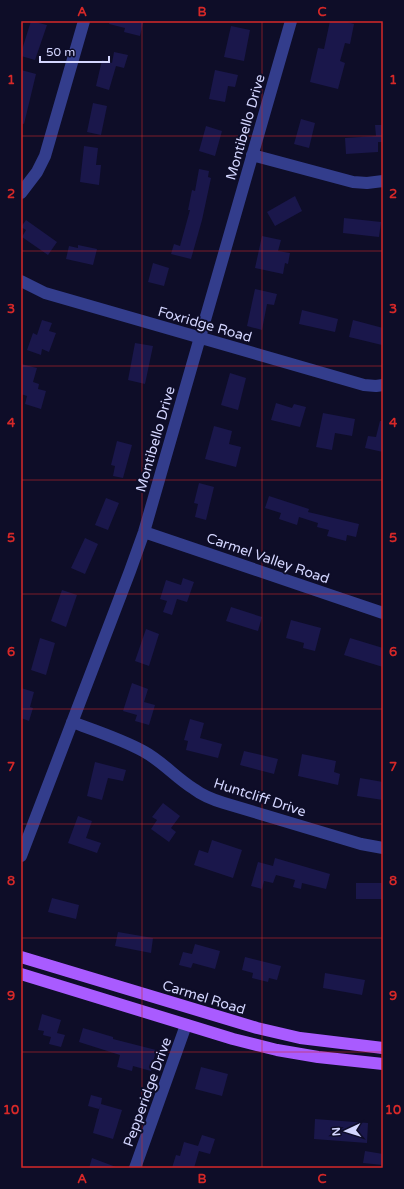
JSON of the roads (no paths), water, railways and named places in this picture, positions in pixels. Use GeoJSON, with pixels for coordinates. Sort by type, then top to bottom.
{"type":"FeatureCollection","features":[{"type":"Feature","properties":{"kind":"main road","name":"Carmel Road"},"geometry":{"type":"LineString","coordinates":[[21,957],[257,1028],[300,1038],[383,1048]]}},
{"type":"Feature","properties":{"kind":"main road"},"geometry":{"type":"LineString","coordinates":[[21,974],[186,1026],[277,1050],[325,1058],[383,1064]]}},
{"type":"Feature","properties":{"kind":"street"},"geometry":{"type":"LineString","coordinates":[[21,193],[37,172],[45,156],[84,21]]}},
{"type":"Feature","properties":{"kind":"street","name":"Montibello Drive"},"geometry":{"type":"LineString","coordinates":[[21,856],[144,532],[291,21]]}},
{"type":"Feature","properties":{"kind":"street"},"geometry":{"type":"LineString","coordinates":[[252,155],[353,182],[367,184],[383,181]]}},
{"type":"Feature","properties":{"kind":"street","name":"Foxridge Road"},"geometry":{"type":"LineString","coordinates":[[21,281],[45,293],[364,385],[383,385]]}},
{"type":"Feature","properties":{"kind":"street","name":"Carmel Valley Road"},"geometry":{"type":"LineString","coordinates":[[144,532],[383,613]]}},
{"type":"Feature","properties":{"kind":"street","name":"Huntcliff Drive"},"geometry":{"type":"LineString","coordinates":[[72,722],[143,751],[161,762],[194,790],[209,798],[224,804],[361,844],[383,848]]}},
{"type":"Feature","properties":{"kind":"street","name":"Pepperidge Drive"},"geometry":{"type":"LineString","coordinates":[[135,1168],[186,1026]]}}]}
